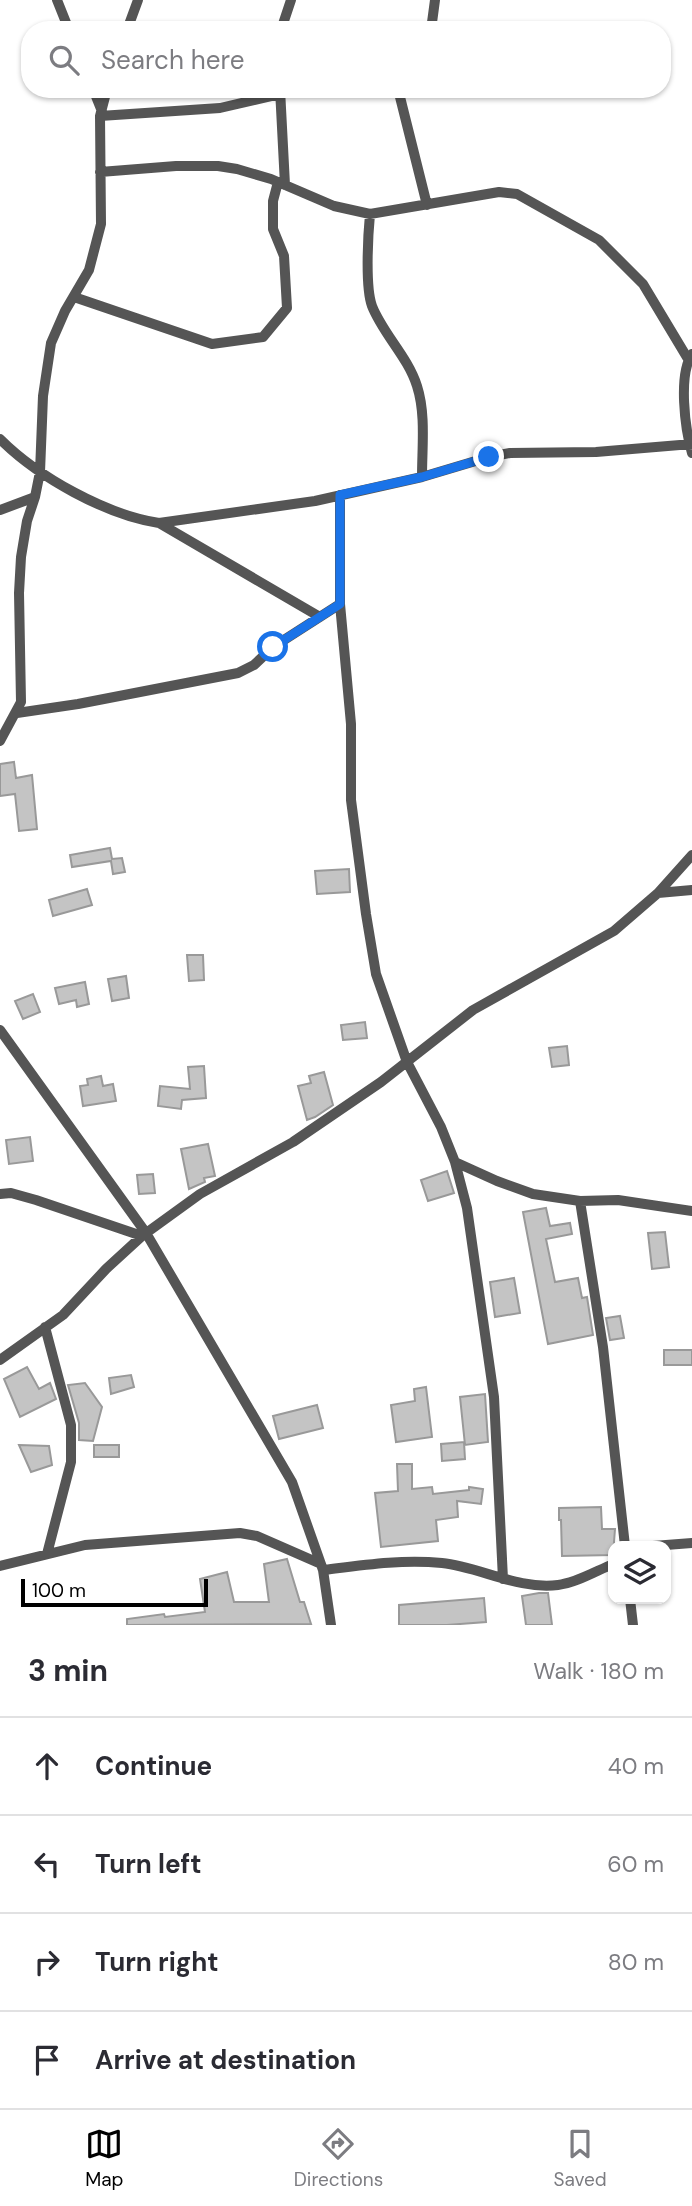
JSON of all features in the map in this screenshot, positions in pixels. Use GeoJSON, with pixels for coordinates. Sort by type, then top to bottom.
{"type":"FeatureCollection","features":[{"type":"Feature","properties":{"kind":"street"},"geometry":{"type":"LineString","coordinates":[[57,0],[65,21]]}},
{"type":"Feature","properties":{"kind":"street"},"geometry":{"type":"LineString","coordinates":[[130,21],[138,0]]}},
{"type":"Feature","properties":{"kind":"street"},"geometry":{"type":"LineString","coordinates":[[284,21],[291,0]]}},
{"type":"Feature","properties":{"kind":"street"},"geometry":{"type":"LineString","coordinates":[[432,21],[435,0]]}},
{"type":"Feature","properties":{"kind":"street"},"geometry":{"type":"LineString","coordinates":[[0,741],[21,702],[21,557],[40,472],[43,397],[51,343],[89,270],[101,224],[100,112],[96,98]]}},
{"type":"Feature","properties":{"kind":"street"},"geometry":{"type":"LineString","coordinates":[[100,112],[104,98]]}},
{"type":"Feature","properties":{"kind":"street"},"geometry":{"type":"LineString","coordinates":[[100,112],[220,108],[257,98]]}},
{"type":"Feature","properties":{"kind":"street"},"geometry":{"type":"LineString","coordinates":[[74,297],[212,344],[263,337],[287,308],[284,256],[273,229],[273,201],[282,184],[279,98]]}},
{"type":"Feature","properties":{"kind":"street"},"geometry":{"type":"LineString","coordinates":[[400,98],[427,205]]}},
{"type":"Feature","properties":{"kind":"street"},"geometry":{"type":"LineString","coordinates":[[0,439],[40,472],[120,514],[136,520],[159,523],[315,501],[422,477],[510,453],[691,447],[684,377],[690,356],[643,284],[599,240],[509,192],[370,214],[334,206],[282,184],[237,169],[218,166],[176,166],[100,172]]}},
{"type":"Feature","properties":{"kind":"street"},"geometry":{"type":"LineString","coordinates":[[370,214],[369,291],[372,305],[418,388],[422,408],[422,477]]}},
{"type":"Feature","properties":{"kind":"street"},"geometry":{"type":"LineString","coordinates":[[340,495],[340,604],[351,724],[351,800],[366,914],[376,974],[407,1062],[441,1127],[455,1162],[467,1208],[494,1397],[503,1579]]}},
{"type":"Feature","properties":{"kind":"street"},"geometry":{"type":"LineString","coordinates":[[0,510],[35,498]]}},
{"type":"Feature","properties":{"kind":"street"},"geometry":{"type":"LineString","coordinates":[[159,523],[320,617]]}},
{"type":"Feature","properties":{"kind":"street"},"geometry":{"type":"LineString","coordinates":[[17,713],[238,673],[254,665],[273,647],[340,604]]}},
{"type":"Feature","properties":{"kind":"street"},"geometry":{"type":"LineString","coordinates":[[1,1359],[63,1315],[106,1269],[144,1235],[200,1194],[293,1142],[407,1062],[473,1010],[614,931],[658,893],[692,855]]}},
{"type":"Feature","properties":{"kind":"street"},"geometry":{"type":"LineString","coordinates":[[658,893],[692,890]]}},
{"type":"Feature","properties":{"kind":"street"},"geometry":{"type":"LineString","coordinates":[[0,1032],[144,1235],[292,1482],[322,1567],[331,1625]]}},
{"type":"Feature","properties":{"kind":"street"},"geometry":{"type":"LineString","coordinates":[[455,1162],[533,1194],[580,1201],[618,1200],[692,1211]]}},
{"type":"Feature","properties":{"kind":"street"},"geometry":{"type":"LineString","coordinates":[[0,1194],[11,1193],[36,1200],[144,1235]]}},
{"type":"Feature","properties":{"kind":"street"},"geometry":{"type":"LineString","coordinates":[[580,1201],[603,1348],[624,1541]]}},
{"type":"Feature","properties":{"kind":"street"},"geometry":{"type":"LineString","coordinates":[[45,1327],[71,1425],[71,1462],[47,1554]]}},
{"type":"Feature","properties":{"kind":"street"},"geometry":{"type":"LineString","coordinates":[[0,1566],[85,1545],[240,1533],[257,1536],[322,1567],[389,1562],[444,1563],[503,1579],[545,1586],[561,1585],[608,1566]]}},
{"type":"Feature","properties":{"kind":"street"},"geometry":{"type":"LineString","coordinates":[[671,1545],[692,1543]]}},
{"type":"Feature","properties":{"kind":"street"},"geometry":{"type":"LineString","coordinates":[[631,1604],[633,1625]]}},
{"type":"Feature","properties":{"kind":"building"},"geometry":{"type":"Polygon","coordinates":[[[14,762],[16,778],[32,775],[37,829],[19,831],[15,794],[0,796],[0,764],[14,762]]]}},
{"type":"Feature","properties":{"kind":"building"},"geometry":{"type":"Polygon","coordinates":[[[110,848],[112,859],[122,858],[125,872],[113,874],[111,861],[72,867],[70,855],[110,848]]]}},
{"type":"Feature","properties":{"kind":"building"},"geometry":{"type":"Polygon","coordinates":[[[349,869],[350,892],[317,894],[315,871],[349,869]]]}},
{"type":"Feature","properties":{"kind":"building"},"geometry":{"type":"Polygon","coordinates":[[[87,889],[92,905],[53,916],[49,900],[87,889]]]}},
{"type":"Feature","properties":{"kind":"building"},"geometry":{"type":"Polygon","coordinates":[[[187,955],[203,955],[204,980],[189,981],[187,955]]]}},
{"type":"Feature","properties":{"kind":"building"},"geometry":{"type":"Polygon","coordinates":[[[126,976],[129,998],[112,1001],[108,979],[126,976]]]}},
{"type":"Feature","properties":{"kind":"building"},"geometry":{"type":"Polygon","coordinates":[[[85,982],[89,1004],[77,1007],[76,1000],[59,1004],[55,988],[85,982]]]}},
{"type":"Feature","properties":{"kind":"building"},"geometry":{"type":"Polygon","coordinates":[[[33,994],[40,1012],[23,1019],[15,1001],[33,994]]]}},
{"type":"Feature","properties":{"kind":"building"},"geometry":{"type":"Polygon","coordinates":[[[365,1022],[367,1038],[343,1040],[341,1025],[365,1022]]]}},
{"type":"Feature","properties":{"kind":"building"},"geometry":{"type":"Polygon","coordinates":[[[567,1046],[569,1065],[552,1067],[549,1048],[567,1046]]]}},
{"type":"Feature","properties":{"kind":"building"},"geometry":{"type":"Polygon","coordinates":[[[204,1066],[206,1098],[182,1100],[181,1109],[158,1106],[160,1086],[190,1089],[188,1067],[204,1066]]]}},
{"type":"Feature","properties":{"kind":"building"},"geometry":{"type":"Polygon","coordinates":[[[324,1072],[333,1105],[307,1120],[298,1086],[311,1083],[309,1076],[324,1072]]]}},
{"type":"Feature","properties":{"kind":"building"},"geometry":{"type":"Polygon","coordinates":[[[101,1076],[103,1086],[113,1084],[116,1101],[83,1106],[80,1086],[88,1085],[87,1079],[101,1076]]]}},
{"type":"Feature","properties":{"kind":"building"},"geometry":{"type":"Polygon","coordinates":[[[30,1137],[33,1161],[9,1164],[6,1140],[30,1137]]]}},
{"type":"Feature","properties":{"kind":"building"},"geometry":{"type":"Polygon","coordinates":[[[208,1144],[215,1176],[204,1178],[205,1182],[189,1189],[181,1149],[208,1144]]]}},
{"type":"Feature","properties":{"kind":"building"},"geometry":{"type":"Polygon","coordinates":[[[447,1171],[454,1193],[428,1201],[421,1180],[447,1171]]]}},
{"type":"Feature","properties":{"kind":"building"},"geometry":{"type":"Polygon","coordinates":[[[153,1174],[155,1193],[139,1194],[137,1175],[153,1174]]]}},
{"type":"Feature","properties":{"kind":"building"},"geometry":{"type":"Polygon","coordinates":[[[546,1208],[550,1226],[570,1223],[572,1234],[546,1239],[555,1282],[578,1278],[582,1298],[587,1297],[593,1335],[548,1344],[523,1212],[546,1208]]]}},
{"type":"Feature","properties":{"kind":"building"},"geometry":{"type":"Polygon","coordinates":[[[665,1232],[669,1267],[652,1269],[648,1233],[665,1232]]]}},
{"type":"Feature","properties":{"kind":"building"},"geometry":{"type":"Polygon","coordinates":[[[514,1278],[520,1313],[495,1317],[490,1282],[514,1278]]]}},
{"type":"Feature","properties":{"kind":"building"},"geometry":{"type":"Polygon","coordinates":[[[620,1316],[624,1338],[610,1340],[606,1318],[620,1316]]]}},
{"type":"Feature","properties":{"kind":"building"},"geometry":{"type":"Polygon","coordinates":[[[664,1350],[692,1350],[692,1365],[664,1365],[664,1350]]]}},
{"type":"Feature","properties":{"kind":"building"},"geometry":{"type":"Polygon","coordinates":[[[27,1367],[39,1389],[50,1383],[56,1399],[20,1417],[4,1379],[27,1367]]]}},
{"type":"Feature","properties":{"kind":"building"},"geometry":{"type":"Polygon","coordinates":[[[131,1375],[134,1387],[111,1394],[109,1378],[131,1375]]]}},
{"type":"Feature","properties":{"kind":"building"},"geometry":{"type":"Polygon","coordinates":[[[85,1383],[102,1407],[93,1441],[79,1440],[79,1423],[68,1385],[85,1383]]]}},
{"type":"Feature","properties":{"kind":"building"},"geometry":{"type":"Polygon","coordinates":[[[426,1387],[432,1437],[396,1442],[391,1405],[415,1401],[414,1389],[426,1387]]]}},
{"type":"Feature","properties":{"kind":"building"},"geometry":{"type":"Polygon","coordinates":[[[485,1394],[488,1442],[465,1445],[460,1397],[485,1394]]]}},
{"type":"Feature","properties":{"kind":"building"},"geometry":{"type":"Polygon","coordinates":[[[317,1405],[323,1428],[279,1439],[273,1416],[317,1405]]]}},
{"type":"Feature","properties":{"kind":"building"},"geometry":{"type":"Polygon","coordinates":[[[464,1442],[465,1459],[442,1461],[441,1444],[464,1442]]]}},
{"type":"Feature","properties":{"kind":"building"},"geometry":{"type":"Polygon","coordinates":[[[19,1445],[49,1446],[52,1465],[31,1472],[19,1445]]]}},
{"type":"Feature","properties":{"kind":"building"},"geometry":{"type":"Polygon","coordinates":[[[94,1445],[119,1445],[119,1457],[94,1457],[94,1445]]]}},
{"type":"Feature","properties":{"kind":"building"},"geometry":{"type":"Polygon","coordinates":[[[397,1464],[412,1464],[412,1489],[432,1487],[433,1494],[469,1490],[469,1487],[483,1489],[481,1504],[457,1501],[458,1517],[436,1520],[438,1541],[381,1547],[375,1493],[398,1491],[397,1464]]]}},
{"type":"Feature","properties":{"kind":"building"},"geometry":{"type":"Polygon","coordinates":[[[601,1507],[602,1529],[615,1529],[614,1541],[608,1541],[608,1555],[562,1556],[559,1508],[601,1507]]]}},
{"type":"Feature","properties":{"kind":"building"},"geometry":{"type":"Polygon","coordinates":[[[287,1559],[300,1602],[304,1602],[311,1624],[127,1625],[127,1619],[205,1612],[200,1579],[227,1572],[234,1602],[269,1602],[264,1564],[287,1559]]]}},
{"type":"Feature","properties":{"kind":"building"},"geometry":{"type":"Polygon","coordinates":[[[548,1593],[552,1625],[526,1625],[522,1596],[548,1593]]]}},
{"type":"Feature","properties":{"kind":"building"},"geometry":{"type":"Polygon","coordinates":[[[484,1598],[486,1622],[399,1625],[399,1605],[484,1598]]]}},
{"type":"Feature","properties":{"kind":"route"},"geometry":{"type":"LineString","coordinates":[[273,647],[340,604],[340,495],[422,477],[489,457]]}}]}
